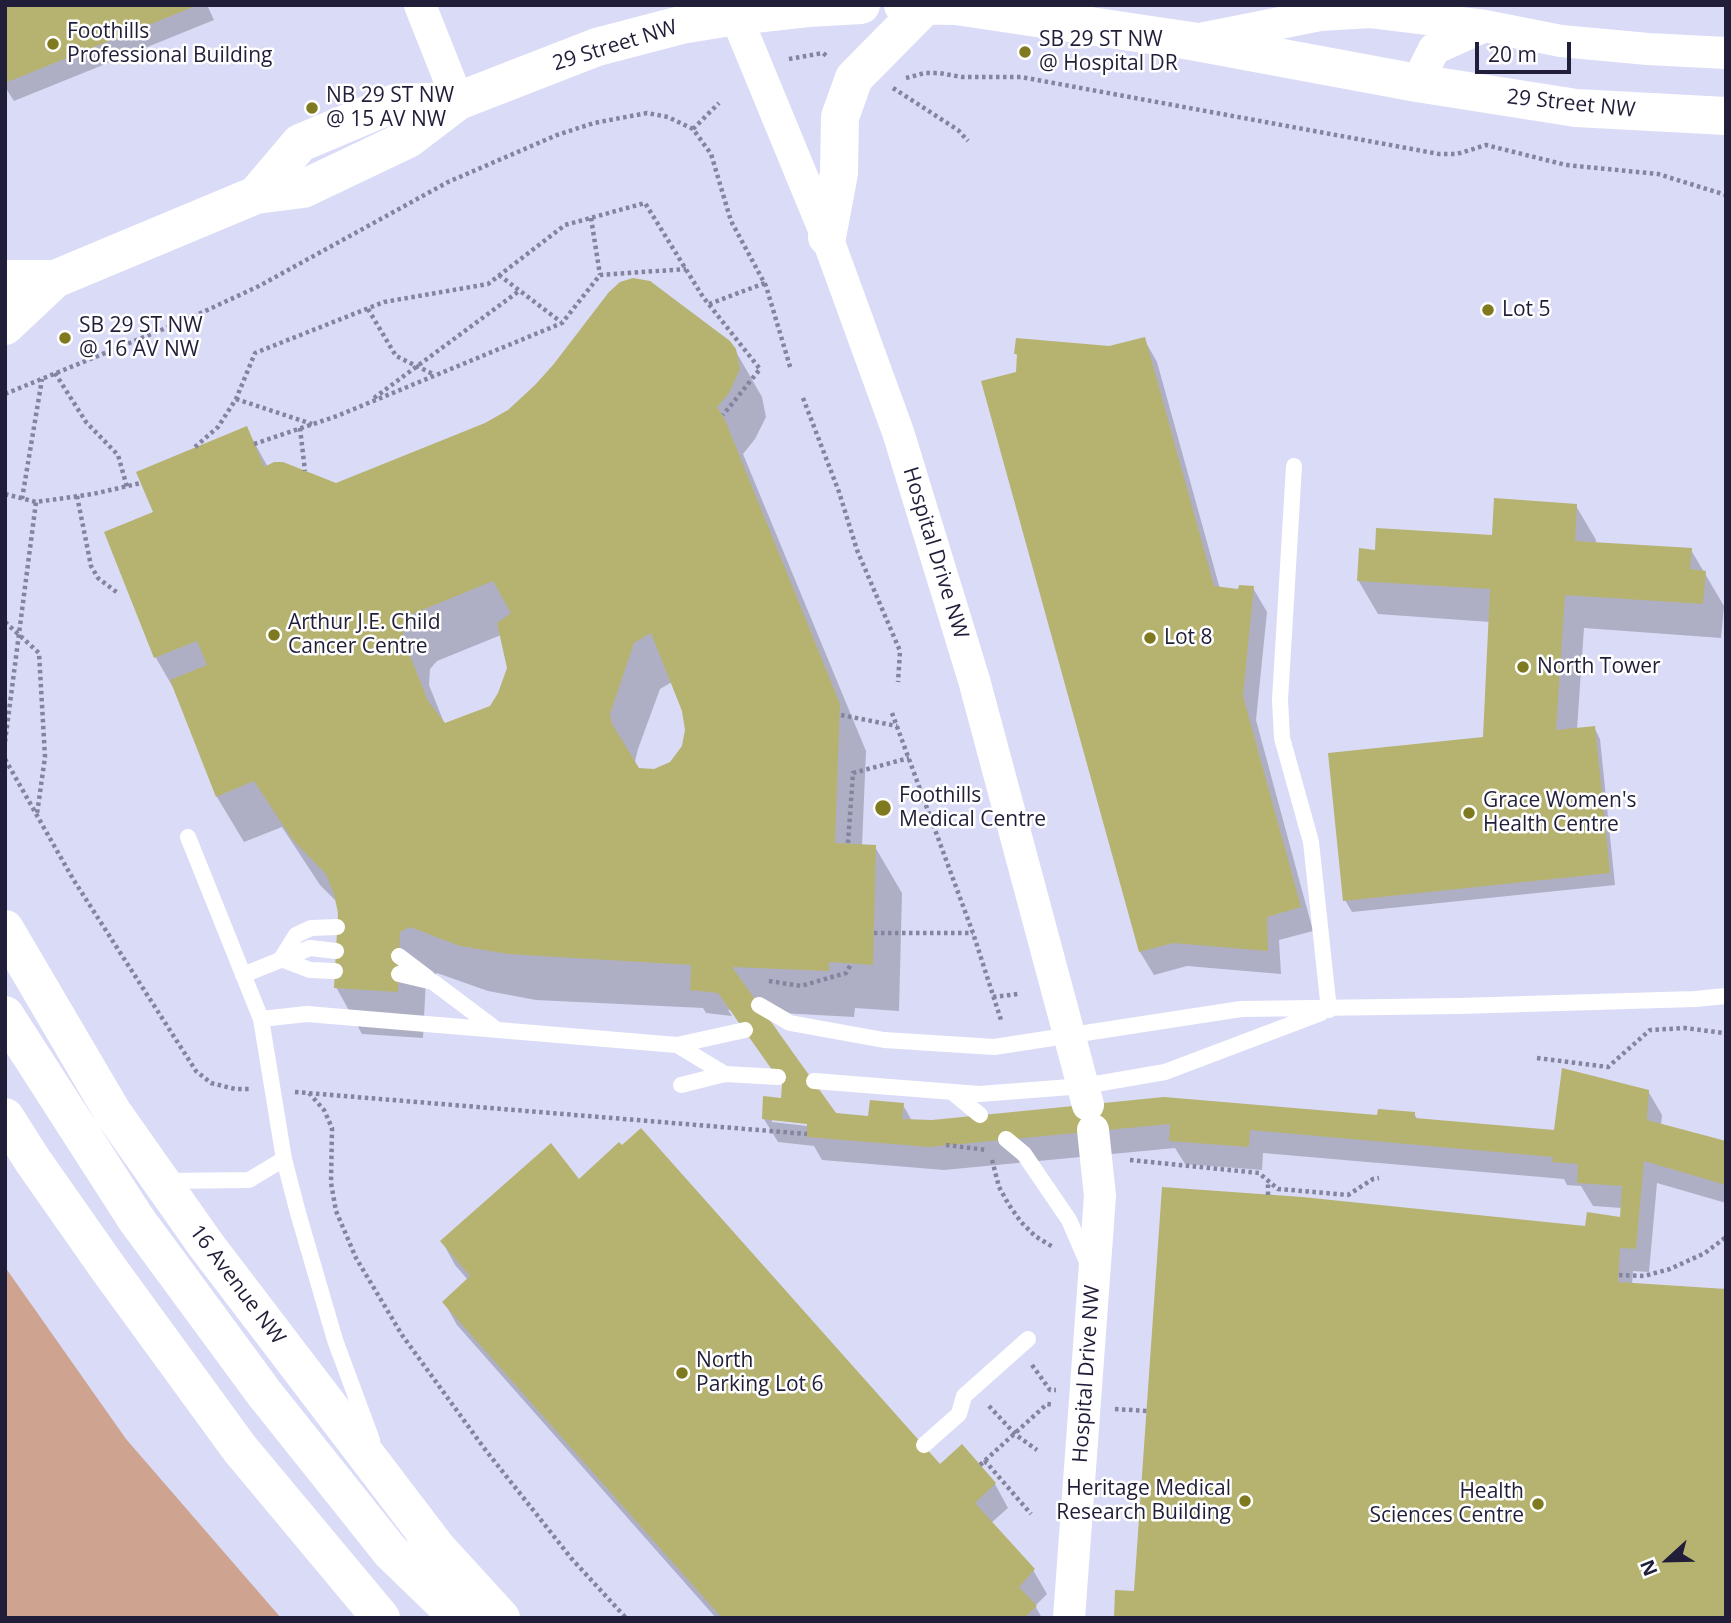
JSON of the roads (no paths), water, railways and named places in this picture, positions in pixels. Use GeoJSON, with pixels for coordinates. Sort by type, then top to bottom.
{"type":"FeatureCollection","features":[{"type":"Feature","properties":{"kind":"main road","name":"29 Street NW"},"geometry":{"type":"LineString","coordinates":[[5,326],[55,279],[256,195],[300,142],[395,103],[458,101],[597,47],[681,25],[808,8],[861,5]]}},
{"type":"Feature","properties":{"kind":"main road","name":"29 Street NW"},"geometry":{"type":"LineString","coordinates":[[903,5],[956,6],[1191,41],[1417,83],[1576,108],[1726,116]]}},
{"type":"Feature","properties":{"kind":"main road"},"geometry":{"type":"LineString","coordinates":[[827,237],[839,173],[840,117],[854,78],[926,5]]}},
{"type":"Feature","properties":{"kind":"main road","name":"29 Street NW"},"geometry":{"type":"LineString","coordinates":[[5,279],[55,279]]}},
{"type":"Feature","properties":{"kind":"main road","name":"16 Avenue NW"},"geometry":{"type":"LineString","coordinates":[[5,929],[113,1114],[160,1181],[437,1548],[500,1618]]}},
{"type":"Feature","properties":{"kind":"main road"},"geometry":{"type":"LineString","coordinates":[[5,1015],[136,1219],[264,1394],[390,1551],[459,1618]]}},
{"type":"Feature","properties":{"kind":"main road"},"geometry":{"type":"LineString","coordinates":[[5,1117],[108,1268],[240,1449],[381,1618]]}},
{"type":"Feature","properties":{"kind":"street"},"geometry":{"type":"LineString","coordinates":[[419,5],[458,101]]}},
{"type":"Feature","properties":{"kind":"street","name":"29 Street NW"},"geometry":{"type":"LineString","coordinates":[[1191,41],[1320,15],[1371,12],[1485,26],[1561,41],[1648,50],[1726,53]]}},
{"type":"Feature","properties":{"kind":"street","name":"Hospital Drive NW"},"geometry":{"type":"LineString","coordinates":[[736,16],[827,237],[898,432],[974,680],[1088,1107],[1100,1196],[1069,1618]]}},
{"type":"Feature","properties":{"kind":"street"},"geometry":{"type":"LineString","coordinates":[[1417,83],[1434,49],[1485,26]]}},
{"type":"Feature","properties":{"kind":"lane"},"geometry":{"type":"LineString","coordinates":[[1294,466],[1280,700],[1282,738],[1311,842],[1329,1010]]}},
{"type":"Feature","properties":{"kind":"lane"},"geometry":{"type":"LineString","coordinates":[[188,838],[261,1019],[284,1158],[313,1270],[335,1340],[388,1485]]}},
{"type":"Feature","properties":{"kind":"lane"},"geometry":{"type":"LineString","coordinates":[[281,958],[296,935],[311,928],[337,927]]}},
{"type":"Feature","properties":{"kind":"lane"},"geometry":{"type":"LineString","coordinates":[[243,975],[310,948],[336,951]]}},
{"type":"Feature","properties":{"kind":"lane"},"geometry":{"type":"LineString","coordinates":[[400,956],[497,1030]]}},
{"type":"Feature","properties":{"kind":"lane"},"geometry":{"type":"LineString","coordinates":[[281,958],[310,970],[335,971]]}},
{"type":"Feature","properties":{"kind":"lane"},"geometry":{"type":"LineString","coordinates":[[399,974],[433,982]]}},
{"type":"Feature","properties":{"kind":"lane"},"geometry":{"type":"LineString","coordinates":[[759,1005],[782,1024],[884,1040],[994,1048],[1241,1009],[1329,1010],[1726,996]]}},
{"type":"Feature","properties":{"kind":"lane"},"geometry":{"type":"LineString","coordinates":[[814,1081],[979,1094],[1088,1107],[1165,1072],[1329,1010]]}},
{"type":"Feature","properties":{"kind":"lane"},"geometry":{"type":"LineString","coordinates":[[261,1019],[307,1014],[677,1045],[745,1030]]}},
{"type":"Feature","properties":{"kind":"lane"},"geometry":{"type":"LineString","coordinates":[[677,1045],[725,1073]]}},
{"type":"Feature","properties":{"kind":"lane"},"geometry":{"type":"LineString","coordinates":[[681,1085],[725,1073],[778,1077]]}},
{"type":"Feature","properties":{"kind":"lane"},"geometry":{"type":"LineString","coordinates":[[952,1092],[980,1115]]}},
{"type":"Feature","properties":{"kind":"lane"},"geometry":{"type":"LineString","coordinates":[[1006,1139],[1024,1154],[1069,1220],[1094,1279]]}},
{"type":"Feature","properties":{"kind":"lane"},"geometry":{"type":"LineString","coordinates":[[160,1181],[249,1180],[284,1158]]}},
{"type":"Feature","properties":{"kind":"lane"},"geometry":{"type":"LineString","coordinates":[[923,1445],[959,1414],[964,1396],[1028,1339]]}},
{"type":"Feature","properties":{"kind":"place","name":"Foothills Professional Building"},"geometry":{"type":"Point","coordinates":[53,44]}},
{"type":"Feature","properties":{"kind":"place","name":"SB 29 ST NW @ Hospital DR"},"geometry":{"type":"Point","coordinates":[1025,52]}},
{"type":"Feature","properties":{"kind":"place","name":"NB 29 ST NW @ 15 AV NW"},"geometry":{"type":"Point","coordinates":[312,108]}},
{"type":"Feature","properties":{"kind":"place","name":"Lot 5"},"geometry":{"type":"Point","coordinates":[1488,310]}},
{"type":"Feature","properties":{"kind":"place","name":"SB 29 ST NW @ 16 AV NW"},"geometry":{"type":"Point","coordinates":[65,338]}},
{"type":"Feature","properties":{"kind":"place","name":"Arthur J.E. Child Cancer Centre"},"geometry":{"type":"Point","coordinates":[274,635]}},
{"type":"Feature","properties":{"kind":"place","name":"Lot 8"},"geometry":{"type":"Point","coordinates":[1150,638]}},
{"type":"Feature","properties":{"kind":"place","name":"North Tower"},"geometry":{"type":"Point","coordinates":[1523,667]}},
{"type":"Feature","properties":{"kind":"place","name":"Foothills Medical Centre"},"geometry":{"type":"Point","coordinates":[883,808]}},
{"type":"Feature","properties":{"kind":"place","name":"Grace Women's Health Centre"},"geometry":{"type":"Point","coordinates":[1469,813]}},
{"type":"Feature","properties":{"kind":"place","name":"North Parking Lot 6"},"geometry":{"type":"Point","coordinates":[682,1373]}},
{"type":"Feature","properties":{"kind":"place","name":"Heritage Medical Research Building"},"geometry":{"type":"Point","coordinates":[1245,1501]}},
{"type":"Feature","properties":{"kind":"place","name":"Health Sciences Centre"},"geometry":{"type":"Point","coordinates":[1538,1504]}}]}
